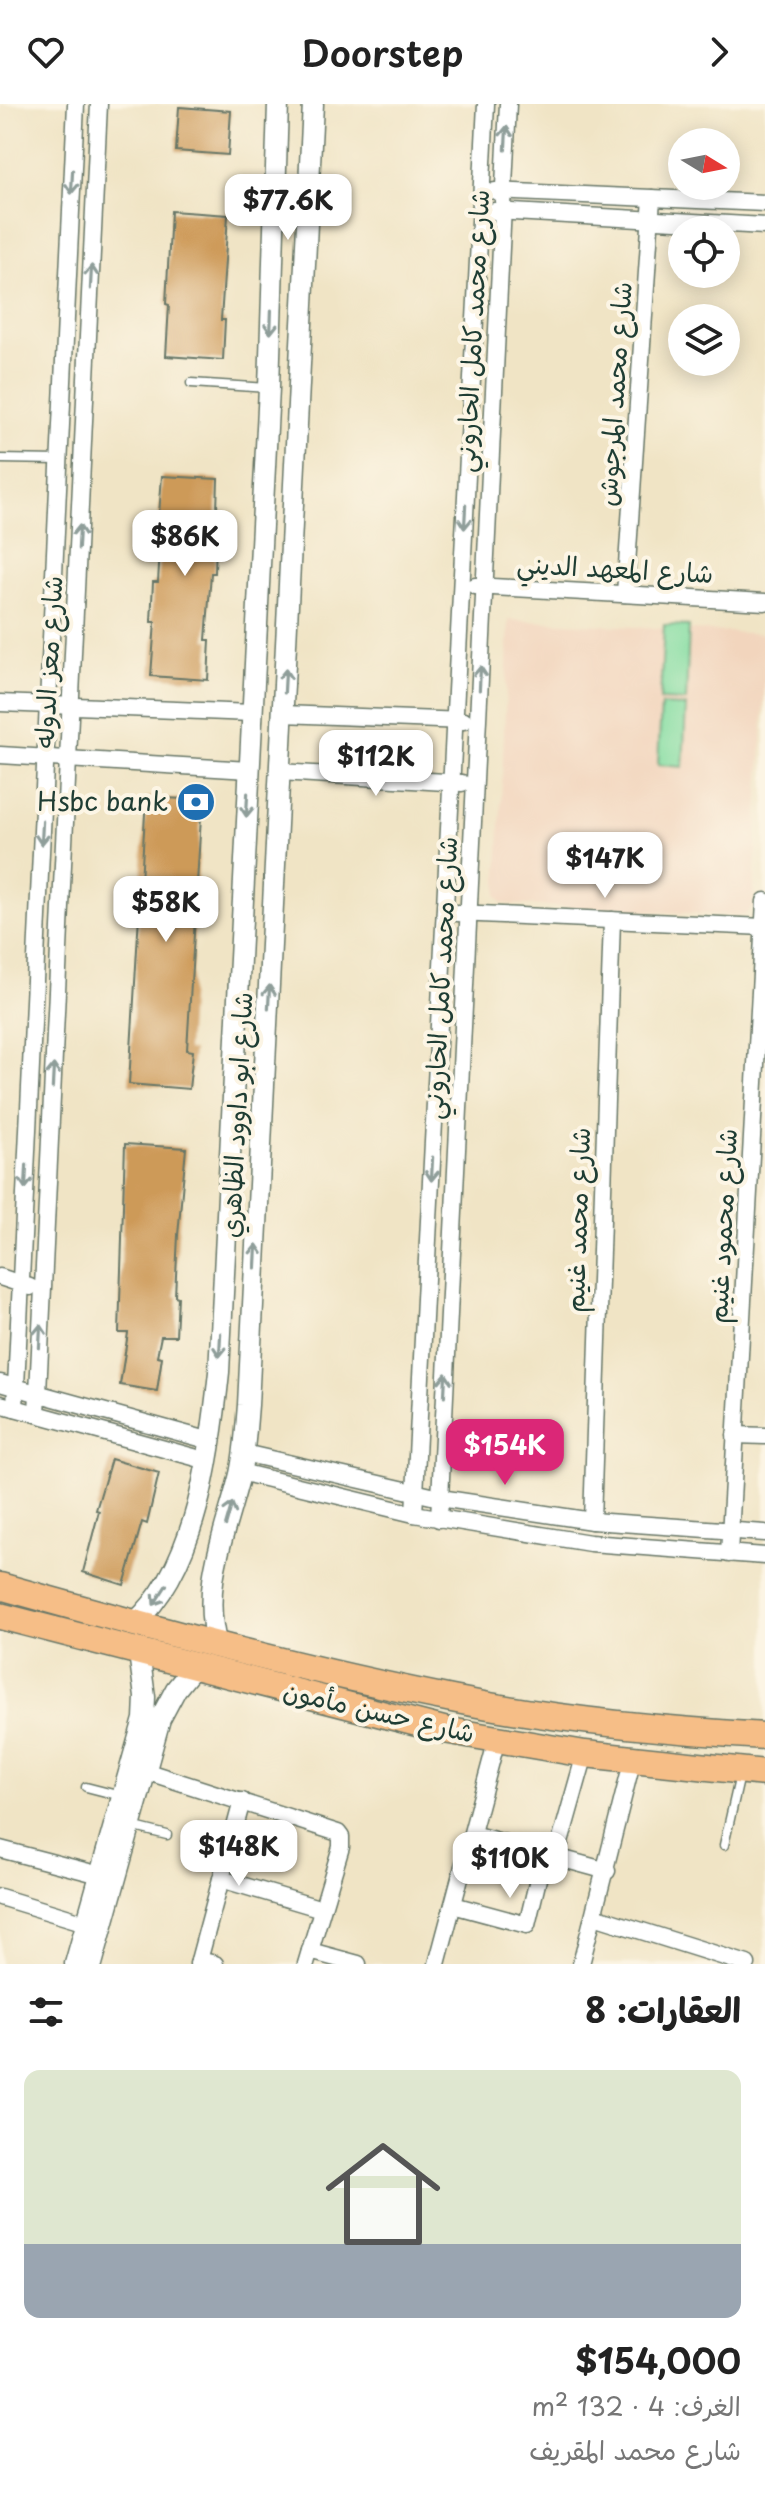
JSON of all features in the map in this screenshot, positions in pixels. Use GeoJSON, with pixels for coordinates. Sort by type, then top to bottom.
{"type":"FeatureCollection","features":[{"type":"Feature","properties":{"kind":"main road","name":"شارع حسن مأمون"},"geometry":{"type":"LineString","coordinates":[[0,1586],[217,1645],[454,1700],[537,1713],[765,1736]]}},
{"type":"Feature","properties":{"kind":"main road","name":"شارع حسن مأمون"},"geometry":{"type":"LineString","coordinates":[[1,1620],[444,1730],[585,1754],[753,1772]]}},
{"type":"Feature","properties":{"kind":"street","name":"شارع معز الدوله"},"geometry":{"type":"LineString","coordinates":[[8,1406],[21,1284],[76,104]]}},
{"type":"Feature","properties":{"kind":"street","name":"شارع معز الدوله"},"geometry":{"type":"LineString","coordinates":[[37,1414],[99,104]]}},
{"type":"Feature","properties":{"kind":"street","name":"شارع ابو داوود الظاهري"},"geometry":{"type":"LineString","coordinates":[[134,1623],[163,1592],[180,1554],[210,1451],[219,1372],[269,388],[278,104]]}},
{"type":"Feature","properties":{"kind":"street","name":"شارع ابو داوود الظاهري"},"geometry":{"type":"LineString","coordinates":[[217,1645],[210,1601],[215,1561],[242,1462],[259,1197],[313,104]]}},
{"type":"Feature","properties":{"kind":"street","name":"شارع محمد كامل الحاروني"},"geometry":{"type":"LineString","coordinates":[[414,1514],[486,104]]}},
{"type":"Feature","properties":{"kind":"street","name":"شارع محمد كامل الحاروني"},"geometry":{"type":"LineString","coordinates":[[439,1519],[508,104]]}},
{"type":"Feature","properties":{"kind":"street"},"geometry":{"type":"LineString","coordinates":[[482,190],[765,203]]}},
{"type":"Feature","properties":{"kind":"street","name":"شارع محمد المرجوش"},"geometry":{"type":"LineString","coordinates":[[625,594],[652,198]]}},
{"type":"Feature","properties":{"kind":"street"},"geometry":{"type":"LineString","coordinates":[[481,211],[765,226]]}},
{"type":"Feature","properties":{"kind":"street"},"geometry":{"type":"LineString","coordinates":[[275,233],[282,240],[292,242],[305,235]]}},
{"type":"Feature","properties":{"kind":"street"},"geometry":{"type":"LineString","coordinates":[[273,273],[281,266],[291,264],[304,272]]}},
{"type":"Feature","properties":{"kind":"street","name":"شارع المعهد الديني"},"geometry":{"type":"LineString","coordinates":[[462,585],[765,602]]}},
{"type":"Feature","properties":{"kind":"street"},"geometry":{"type":"LineString","coordinates":[[0,703],[252,713]]}},
{"type":"Feature","properties":{"kind":"street"},"geometry":{"type":"LineString","coordinates":[[283,714],[478,722]]}},
{"type":"Feature","properties":{"kind":"street"},"geometry":{"type":"LineString","coordinates":[[0,755],[249,770]]}},
{"type":"Feature","properties":{"kind":"street"},"geometry":{"type":"LineString","coordinates":[[280,772],[475,783]]}},
{"type":"Feature","properties":{"kind":"street","name":"شارع محمود غنيم"},"geometry":{"type":"LineString","coordinates":[[729,1554],[765,901]]}},
{"type":"Feature","properties":{"kind":"street"},"geometry":{"type":"LineString","coordinates":[[445,913],[764,927]]}},
{"type":"Feature","properties":{"kind":"street","name":"شارع محمد غنيم"},"geometry":{"type":"LineString","coordinates":[[592,1521],[612,920]]}},
{"type":"Feature","properties":{"kind":"street"},"geometry":{"type":"LineString","coordinates":[[228,1195],[259,1197]]}},
{"type":"Feature","properties":{"kind":"street"},"geometry":{"type":"LineString","coordinates":[[0,1277],[42,1292]]}},
{"type":"Feature","properties":{"kind":"street"},"geometry":{"type":"LineString","coordinates":[[8,1385],[210,1451]]}},
{"type":"Feature","properties":{"kind":"street"},"geometry":{"type":"LineString","coordinates":[[8,1406],[210,1451]]}},
{"type":"Feature","properties":{"kind":"street"},"geometry":{"type":"LineString","coordinates":[[735,1435],[765,1436]]}},
{"type":"Feature","properties":{"kind":"street"},"geometry":{"type":"LineString","coordinates":[[242,1462],[415,1491],[440,1498],[592,1521],[765,1533]]}},
{"type":"Feature","properties":{"kind":"street"},"geometry":{"type":"LineString","coordinates":[[242,1462],[439,1519],[590,1543],[765,1556]]}},
{"type":"Feature","properties":{"kind":"street"},"geometry":{"type":"LineString","coordinates":[[180,1554],[187,1566],[193,1568],[207,1567],[215,1561]]}},
{"type":"Feature","properties":{"kind":"street"},"geometry":{"type":"LineString","coordinates":[[92,1964],[145,1771],[154,1709],[139,1653]]}},
{"type":"Feature","properties":{"kind":"street"},"geometry":{"type":"LineString","coordinates":[[75,1964],[122,1796],[154,1709],[193,1668]]}},
{"type":"Feature","properties":{"kind":"street"},"geometry":{"type":"LineString","coordinates":[[437,1964],[497,1739]]}},
{"type":"Feature","properties":{"kind":"street"},"geometry":{"type":"LineString","coordinates":[[453,1905],[527,1925],[585,1754]]}},
{"type":"Feature","properties":{"kind":"street"},"geometry":{"type":"LineString","coordinates":[[581,1964],[607,1871],[633,1758]]}},
{"type":"Feature","properties":{"kind":"street"},"geometry":{"type":"LineString","coordinates":[[145,1771],[338,1833],[342,1842],[308,1957],[358,1964]]}},
{"type":"Feature","properties":{"kind":"street"},"geometry":{"type":"LineString","coordinates":[[204,1963],[221,1879],[242,1801]]}},
{"type":"Feature","properties":{"kind":"street"},"geometry":{"type":"LineString","coordinates":[[472,1834],[607,1871]]}},
{"type":"Feature","properties":{"kind":"street"},"geometry":{"type":"LineString","coordinates":[[0,1849],[100,1875]]}},
{"type":"Feature","properties":{"kind":"street"},"geometry":{"type":"LineString","coordinates":[[221,1879],[322,1909]]}},
{"type":"Feature","properties":{"kind":"street"},"geometry":{"type":"LineString","coordinates":[[0,1897],[86,1923]]}},
{"type":"Feature","properties":{"kind":"street"},"geometry":{"type":"LineString","coordinates":[[594,1916],[747,1964]]}},
{"type":"Feature","properties":{"kind":"lane"},"geometry":{"type":"LineString","coordinates":[[191,383],[269,388]]}},
{"type":"Feature","properties":{"kind":"lane"},"geometry":{"type":"LineString","coordinates":[[0,459],[59,460]]}},
{"type":"Feature","properties":{"kind":"lane"},"geometry":{"type":"LineString","coordinates":[[724,1845],[753,1772]]}},
{"type":"Feature","properties":{"kind":"lane"},"geometry":{"type":"LineString","coordinates":[[86,1787],[122,1796]]}},
{"type":"Feature","properties":{"kind":"lane"},"geometry":{"type":"LineString","coordinates":[[130,1825],[167,1835]]}},
{"type":"Feature","properties":{"kind":"shaded area"},"geometry":{"type":"Polygon","coordinates":[[[509,620],[765,634],[753,906],[744,916],[503,904],[497,896],[509,620]]]}},
{"type":"Feature","properties":{"kind":"green space"},"geometry":{"type":"Polygon","coordinates":[[[664,625],[689,626],[686,701],[660,700],[664,625]]]}},
{"type":"Feature","properties":{"kind":"green space"},"geometry":{"type":"Polygon","coordinates":[[[661,705],[686,706],[683,767],[658,765],[661,705]]]}},
{"type":"Feature","properties":{"kind":"building"},"geometry":{"type":"Polygon","coordinates":[[[179,107],[231,111],[228,155],[176,151],[179,107]]]}},
{"type":"Feature","properties":{"kind":"building"},"geometry":{"type":"Polygon","coordinates":[[[171,211],[228,215],[221,320],[225,320],[223,360],[166,356],[171,211]]]}},
{"type":"Feature","properties":{"kind":"building"},"geometry":{"type":"Polygon","coordinates":[[[162,476],[218,479],[215,573],[211,573],[206,640],[210,640],[208,680],[151,676],[155,622],[151,622],[153,582],[158,582],[162,476]]]}},
{"type":"Feature","properties":{"kind":"building"},"geometry":{"type":"Polygon","coordinates":[[[146,797],[202,800],[187,1050],[193,1051],[189,1089],[129,1084],[146,797]]]}},
{"type":"Feature","properties":{"kind":"building"},"geometry":{"type":"Polygon","coordinates":[[[125,1144],[186,1148],[178,1235],[176,1336],[161,1336],[157,1356],[162,1357],[157,1391],[120,1385],[128,1333],[119,1333],[125,1144]]]}},
{"type":"Feature","properties":{"kind":"building"},"geometry":{"type":"Polygon","coordinates":[[[111,1459],[159,1473],[147,1524],[142,1522],[124,1585],[83,1572],[111,1459]]]}},
{"type":"Feature","properties":{"kind":"place","name":"Hsbc bank"},"geometry":{"type":"Point","coordinates":[196,802]}}]}
